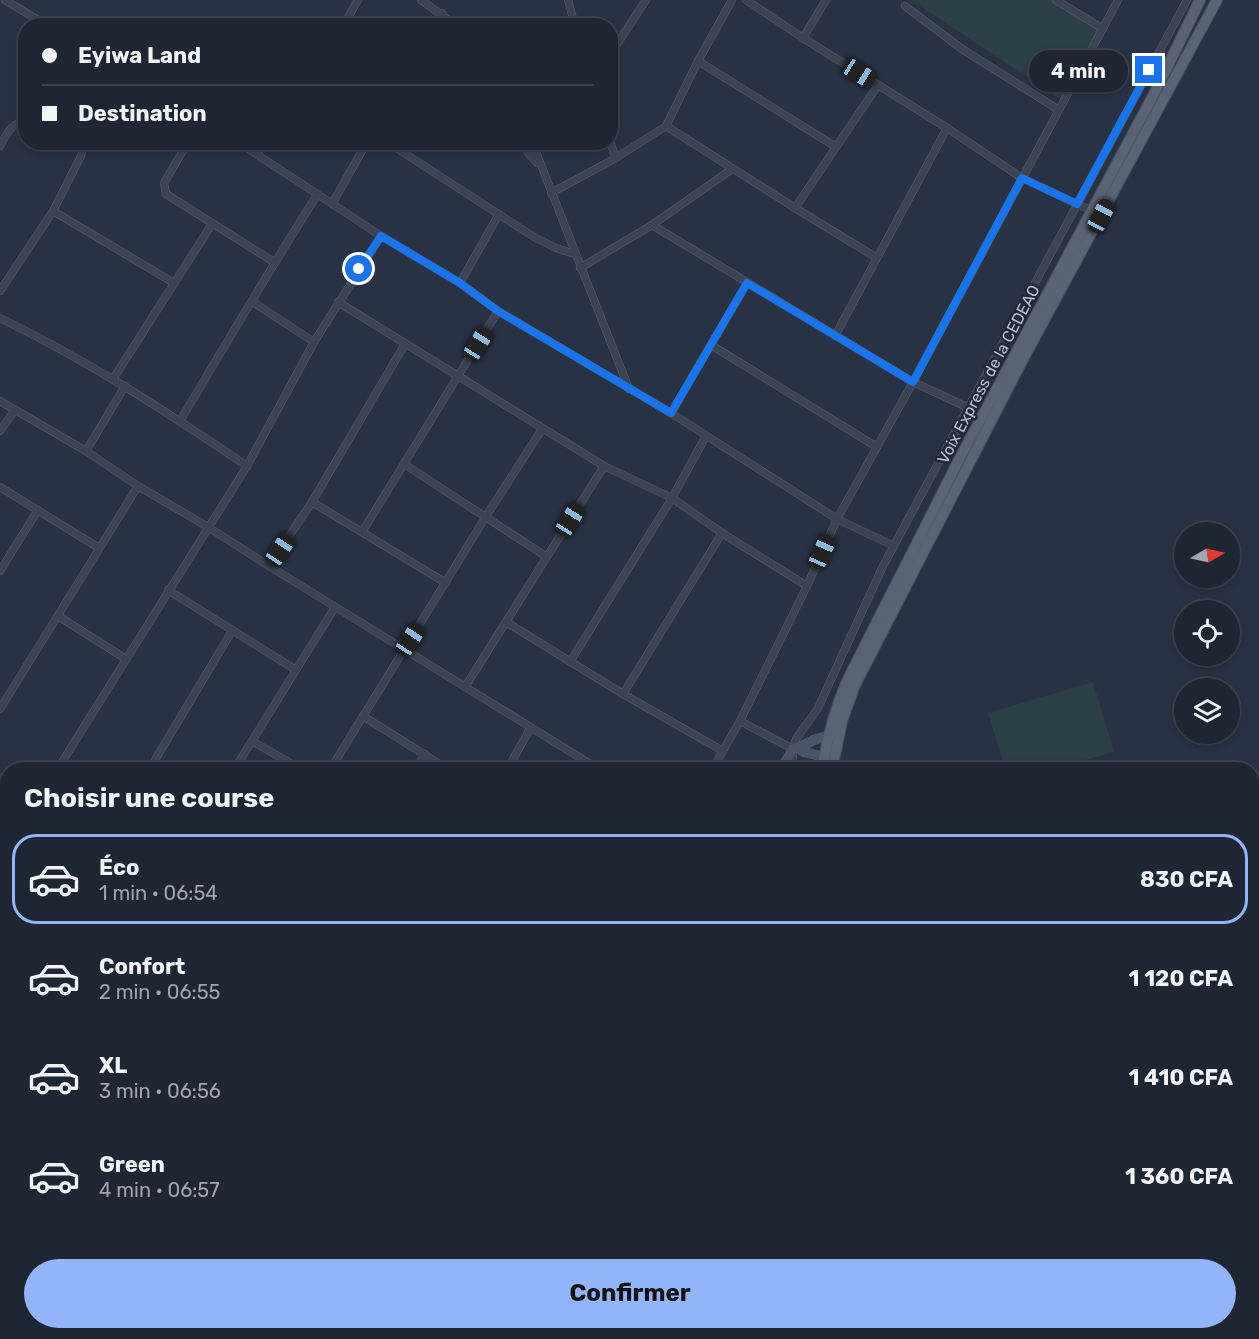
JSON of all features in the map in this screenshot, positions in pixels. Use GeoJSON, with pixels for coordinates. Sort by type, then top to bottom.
{"type":"FeatureCollection","features":[{"type":"Feature","properties":{"kind":"main road"},"geometry":{"type":"LineString","coordinates":[[823,762],[855,685],[945,500],[1131,162],[1217,0]]}},
{"type":"Feature","properties":{"kind":"main road","name":"Voix Express de la CEDEAO"},"geometry":{"type":"LineString","coordinates":[[945,500],[1090,210],[1155,92],[1194,1]]}},
{"type":"Feature","properties":{"kind":"main road"},"geometry":{"type":"LineString","coordinates":[[1120,155],[1131,162]]}},
{"type":"Feature","properties":{"kind":"main road"},"geometry":{"type":"LineString","coordinates":[[832,762],[833,737]]}},
{"type":"Feature","properties":{"kind":"street"},"geometry":{"type":"LineString","coordinates":[[5,0],[35,18]]}},
{"type":"Feature","properties":{"kind":"street"},"geometry":{"type":"LineString","coordinates":[[348,18],[358,0]]}},
{"type":"Feature","properties":{"kind":"street"},"geometry":{"type":"LineString","coordinates":[[421,0],[447,18]]}},
{"type":"Feature","properties":{"kind":"street"},"geometry":{"type":"LineString","coordinates":[[568,0],[573,18]]}},
{"type":"Feature","properties":{"kind":"street"},"geometry":{"type":"LineString","coordinates":[[618,43],[646,0]]}},
{"type":"Feature","properties":{"kind":"street"},"geometry":{"type":"LineString","coordinates":[[551,193],[616,158],[666,126],[698,61],[732,0]]}},
{"type":"Feature","properties":{"kind":"street"},"geometry":{"type":"LineString","coordinates":[[746,0],[1022,178],[1090,210]]}},
{"type":"Feature","properties":{"kind":"street"},"geometry":{"type":"LineString","coordinates":[[803,38],[826,0]]}},
{"type":"Feature","properties":{"kind":"street"},"geometry":{"type":"LineString","coordinates":[[1056,0],[1103,29]]}},
{"type":"Feature","properties":{"kind":"street"},"geometry":{"type":"LineString","coordinates":[[717,762],[740,721],[807,586],[837,519],[1118,0]]}},
{"type":"Feature","properties":{"kind":"street"},"geometry":{"type":"LineString","coordinates":[[794,762],[802,729],[818,708],[894,546],[1077,204],[1194,1]]}},
{"type":"Feature","properties":{"kind":"street"},"geometry":{"type":"LineString","coordinates":[[905,6],[962,49],[1059,110]]}},
{"type":"Feature","properties":{"kind":"street"},"geometry":{"type":"LineString","coordinates":[[440,18],[442,14]]}},
{"type":"Feature","properties":{"kind":"street"},"geometry":{"type":"LineString","coordinates":[[698,61],[836,147]]}},
{"type":"Feature","properties":{"kind":"street"},"geometry":{"type":"LineString","coordinates":[[795,208],[878,85]]}},
{"type":"Feature","properties":{"kind":"street"},"geometry":{"type":"LineString","coordinates":[[0,146],[11,127],[18,123]]}},
{"type":"Feature","properties":{"kind":"street"},"geometry":{"type":"LineString","coordinates":[[666,126],[878,258]]}},
{"type":"Feature","properties":{"kind":"street"},"geometry":{"type":"LineString","coordinates":[[835,336],[947,128]]}},
{"type":"Feature","properties":{"kind":"street"},"geometry":{"type":"LineString","coordinates":[[0,291],[53,211],[83,150]]}},
{"type":"Feature","properties":{"kind":"street"},"geometry":{"type":"LineString","coordinates":[[183,150],[164,183],[164,191],[170,198],[274,262]]}},
{"type":"Feature","properties":{"kind":"street"},"geometry":{"type":"LineString","coordinates":[[251,150],[381,236],[460,283],[498,311],[671,413],[837,519],[894,546]]}},
{"type":"Feature","properties":{"kind":"street"},"geometry":{"type":"LineString","coordinates":[[257,154],[260,150]]}},
{"type":"Feature","properties":{"kind":"street"},"geometry":{"type":"LineString","coordinates":[[332,204],[362,150]]}},
{"type":"Feature","properties":{"kind":"street"},"geometry":{"type":"LineString","coordinates":[[399,150],[534,237],[575,254]]}},
{"type":"Feature","properties":{"kind":"street"},"geometry":{"type":"LineString","coordinates":[[526,150],[541,168]]}},
{"type":"Feature","properties":{"kind":"street"},"geometry":{"type":"LineString","coordinates":[[535,150],[629,389]]}},
{"type":"Feature","properties":{"kind":"street"},"geometry":{"type":"LineString","coordinates":[[613,150],[616,158]]}},
{"type":"Feature","properties":{"kind":"street"},"geometry":{"type":"LineString","coordinates":[[580,268],[652,225],[732,169]]}},
{"type":"Feature","properties":{"kind":"street"},"geometry":{"type":"LineString","coordinates":[[180,421],[253,302],[274,262],[317,195]]}},
{"type":"Feature","properties":{"kind":"street"},"geometry":{"type":"LineString","coordinates":[[53,211],[174,283]]}},
{"type":"Feature","properties":{"kind":"street"},"geometry":{"type":"LineString","coordinates":[[460,283],[499,214]]}},
{"type":"Feature","properties":{"kind":"street"},"geometry":{"type":"LineString","coordinates":[[113,379],[212,224]]}},
{"type":"Feature","properties":{"kind":"street"},"geometry":{"type":"LineString","coordinates":[[652,225],[913,382],[969,408]]}},
{"type":"Feature","properties":{"kind":"street"},"geometry":{"type":"LineString","coordinates":[[62,762],[247,466],[314,342],[381,236]]}},
{"type":"Feature","properties":{"kind":"street"},"geometry":{"type":"LineString","coordinates":[[671,413],[747,283]]}},
{"type":"Feature","properties":{"kind":"street"},"geometry":{"type":"LineString","coordinates":[[253,302],[314,342]]}},
{"type":"Feature","properties":{"kind":"street"},"geometry":{"type":"LineString","coordinates":[[338,302],[604,466],[672,498],[722,534],[807,586]]}},
{"type":"Feature","properties":{"kind":"street"},"geometry":{"type":"LineString","coordinates":[[362,532],[498,311]]}},
{"type":"Feature","properties":{"kind":"street"},"geometry":{"type":"LineString","coordinates":[[0,318],[51,343],[125,386],[247,466]]}},
{"type":"Feature","properties":{"kind":"street"},"geometry":{"type":"LineString","coordinates":[[269,566],[312,502],[405,344]]}},
{"type":"Feature","properties":{"kind":"street"},"geometry":{"type":"LineString","coordinates":[[711,345],[878,447]]}},
{"type":"Feature","properties":{"kind":"street"},"geometry":{"type":"LineString","coordinates":[[86,451],[125,386]]}},
{"type":"Feature","properties":{"kind":"street"},"geometry":{"type":"LineString","coordinates":[[0,401],[86,451],[138,486],[587,762]]}},
{"type":"Feature","properties":{"kind":"street"},"geometry":{"type":"LineString","coordinates":[[0,431],[15,410]]}},
{"type":"Feature","properties":{"kind":"street"},"geometry":{"type":"LineString","coordinates":[[335,762],[542,429]]}},
{"type":"Feature","properties":{"kind":"street"},"geometry":{"type":"LineString","coordinates":[[570,662],[672,498],[706,436]]}},
{"type":"Feature","properties":{"kind":"street"},"geometry":{"type":"LineString","coordinates":[[404,464],[547,557]]}},
{"type":"Feature","properties":{"kind":"street"},"geometry":{"type":"LineString","coordinates":[[465,687],[604,466]]}},
{"type":"Feature","properties":{"kind":"street"},"geometry":{"type":"LineString","coordinates":[[0,709],[138,486]]}},
{"type":"Feature","properties":{"kind":"street"},"geometry":{"type":"LineString","coordinates":[[0,487],[99,548]]}},
{"type":"Feature","properties":{"kind":"street"},"geometry":{"type":"LineString","coordinates":[[312,502],[446,583]]}},
{"type":"Feature","properties":{"kind":"street"},"geometry":{"type":"LineString","coordinates":[[0,571],[38,510]]}},
{"type":"Feature","properties":{"kind":"street"},"geometry":{"type":"LineString","coordinates":[[622,694],[722,534]]}},
{"type":"Feature","properties":{"kind":"street"},"geometry":{"type":"LineString","coordinates":[[168,590],[297,670]]}},
{"type":"Feature","properties":{"kind":"street"},"geometry":{"type":"LineString","coordinates":[[239,762],[335,607]]}},
{"type":"Feature","properties":{"kind":"street"},"geometry":{"type":"LineString","coordinates":[[58,616],[126,659]]}},
{"type":"Feature","properties":{"kind":"street"},"geometry":{"type":"LineString","coordinates":[[507,622],[622,694],[723,751]]}},
{"type":"Feature","properties":{"kind":"street"},"geometry":{"type":"LineString","coordinates":[[154,762],[232,631]]}},
{"type":"Feature","properties":{"kind":"street"},"geometry":{"type":"LineString","coordinates":[[0,692],[8,696]]}},
{"type":"Feature","properties":{"kind":"street"},"geometry":{"type":"LineString","coordinates":[[363,716],[437,762]]}},
{"type":"Feature","properties":{"kind":"street"},"geometry":{"type":"LineString","coordinates":[[740,721],[804,752],[824,757]]}},
{"type":"Feature","properties":{"kind":"street"},"geometry":{"type":"LineString","coordinates":[[511,762],[531,727]]}},
{"type":"Feature","properties":{"kind":"street"},"geometry":{"type":"LineString","coordinates":[[786,762],[796,748],[804,743],[833,737]]}},
{"type":"Feature","properties":{"kind":"street"},"geometry":{"type":"LineString","coordinates":[[252,741],[288,762]]}},
{"type":"Feature","properties":{"kind":"street"},"geometry":{"type":"LineString","coordinates":[[420,762],[425,754]]}},
{"type":"Feature","properties":{"kind":"green space"},"geometry":{"type":"Polygon","coordinates":[[[911,0],[1053,0],[1099,29],[1061,100],[911,0]]]}},
{"type":"Feature","properties":{"kind":"green space"},"geometry":{"type":"Polygon","coordinates":[[[1093,682],[1114,752],[1079,762],[1003,762],[988,713],[1093,682]]]}},
{"type":"Feature","properties":{"kind":"route"},"geometry":{"type":"LineString","coordinates":[[359,269],[381,236],[460,283],[498,311],[671,413],[747,283],[913,382],[1022,178],[1077,204],[1149,70]]}}]}
